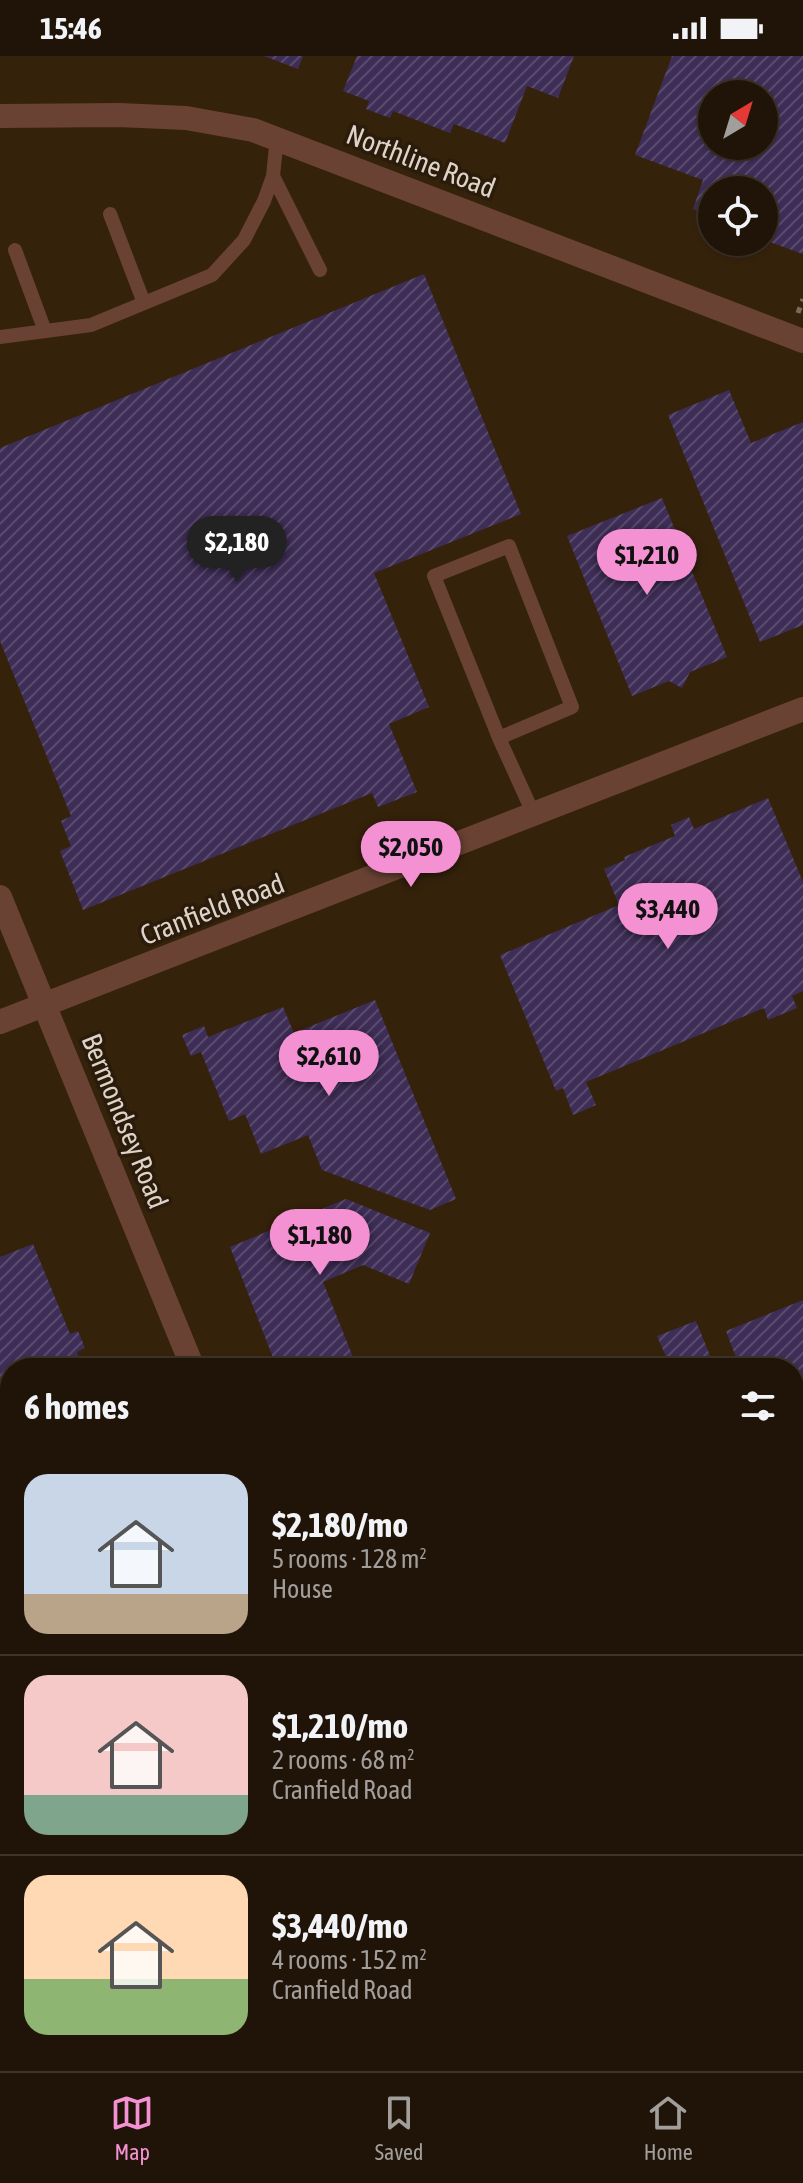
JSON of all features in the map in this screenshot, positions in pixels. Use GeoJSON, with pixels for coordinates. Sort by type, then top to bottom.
{"type":"FeatureCollection","features":[{"type":"Feature","properties":{"kind":"street","name":"Northline Road"},"geometry":{"type":"LineString","coordinates":[[0,116],[186,118],[277,137],[803,341]]}},
{"type":"Feature","properties":{"kind":"street","name":"Cranfield Road"},"geometry":{"type":"LineString","coordinates":[[0,1022],[803,709]]}},
{"type":"Feature","properties":{"kind":"street","name":"Bermondsey Road"},"geometry":{"type":"LineString","coordinates":[[0,897],[189,1358]]}},
{"type":"Feature","properties":{"kind":"lane"},"geometry":{"type":"LineString","coordinates":[[0,337],[91,325],[212,275],[244,240],[264,201],[273,176],[277,137]]}},
{"type":"Feature","properties":{"kind":"lane"},"geometry":{"type":"LineString","coordinates":[[273,176],[320,270]]}},
{"type":"Feature","properties":{"kind":"lane"},"geometry":{"type":"LineString","coordinates":[[110,214],[144,303]]}},
{"type":"Feature","properties":{"kind":"lane"},"geometry":{"type":"LineString","coordinates":[[15,250],[45,331]]}},
{"type":"Feature","properties":{"kind":"lane"},"geometry":{"type":"LineString","coordinates":[[499,738],[572,707],[509,546],[434,576],[499,738],[534,815]]}},
{"type":"Feature","properties":{"kind":"shaded area"},"geometry":{"type":"Polygon","coordinates":[[[0,56],[803,56],[803,1358],[0,1358],[0,56]]]}},
{"type":"Feature","properties":{"kind":"building"},"geometry":{"type":"Polygon","coordinates":[[[264,56],[303,56],[298,69],[264,56]]]}},
{"type":"Feature","properties":{"kind":"building"},"geometry":{"type":"Polygon","coordinates":[[[357,56],[574,56],[558,98],[527,86],[505,143],[454,124],[450,133],[393,111],[390,118],[366,109],[369,101],[343,91],[357,56]]]}},
{"type":"Feature","properties":{"kind":"building"},"geometry":{"type":"Polygon","coordinates":[[[672,56],[803,56],[803,254],[778,245],[778,176],[698,178],[635,155],[672,56]]]}},
{"type":"Feature","properties":{"kind":"building"},"geometry":{"type":"Polygon","coordinates":[[[698,194],[698,211],[693,209],[698,194]]]}},
{"type":"Feature","properties":{"kind":"building"},"geometry":{"type":"Polygon","coordinates":[[[424,274],[521,514],[374,573],[429,707],[389,724],[417,792],[378,807],[372,793],[83,910],[60,851],[71,846],[61,821],[71,816],[0,641],[0,448],[424,274]]]}},
{"type":"Feature","properties":{"kind":"building"},"geometry":{"type":"Polygon","coordinates":[[[729,390],[751,443],[803,422],[803,625],[760,642],[668,415],[729,390]]]}},
{"type":"Feature","properties":{"kind":"building"},"geometry":{"type":"Polygon","coordinates":[[[662,498],[727,657],[690,672],[682,688],[669,681],[632,696],[567,536],[662,498]]]}},
{"type":"Feature","properties":{"kind":"building"},"geometry":{"type":"Polygon","coordinates":[[[768,798],[803,882],[803,991],[792,996],[797,1008],[768,1020],[764,1008],[586,1082],[596,1105],[573,1115],[563,1088],[556,1091],[500,955],[619,905],[604,869],[625,860],[624,857],[675,836],[671,825],[689,817],[694,829],[768,798]]]}},
{"type":"Feature","properties":{"kind":"building"},"geometry":{"type":"Polygon","coordinates":[[[375,1000],[456,1199],[430,1210],[322,1170],[308,1135],[261,1154],[245,1114],[229,1121],[201,1052],[191,1056],[182,1035],[204,1026],[208,1037],[283,1007],[294,1033],[375,1000]]]}},
{"type":"Feature","properties":{"kind":"building"},"geometry":{"type":"Polygon","coordinates":[[[346,1199],[430,1233],[409,1284],[363,1265],[323,1282],[353,1358],[273,1358],[230,1247],[346,1199]]]}},
{"type":"Feature","properties":{"kind":"building"},"geometry":{"type":"Polygon","coordinates":[[[33,1244],[70,1334],[78,1331],[85,1348],[77,1352],[79,1358],[0,1358],[0,1257],[33,1244]]]}},
{"type":"Feature","properties":{"kind":"building"},"geometry":{"type":"Polygon","coordinates":[[[803,1300],[803,1358],[736,1358],[726,1331],[803,1300]]]}},
{"type":"Feature","properties":{"kind":"building"},"geometry":{"type":"Polygon","coordinates":[[[696,1321],[711,1358],[667,1358],[657,1336],[696,1321]]]}}]}
